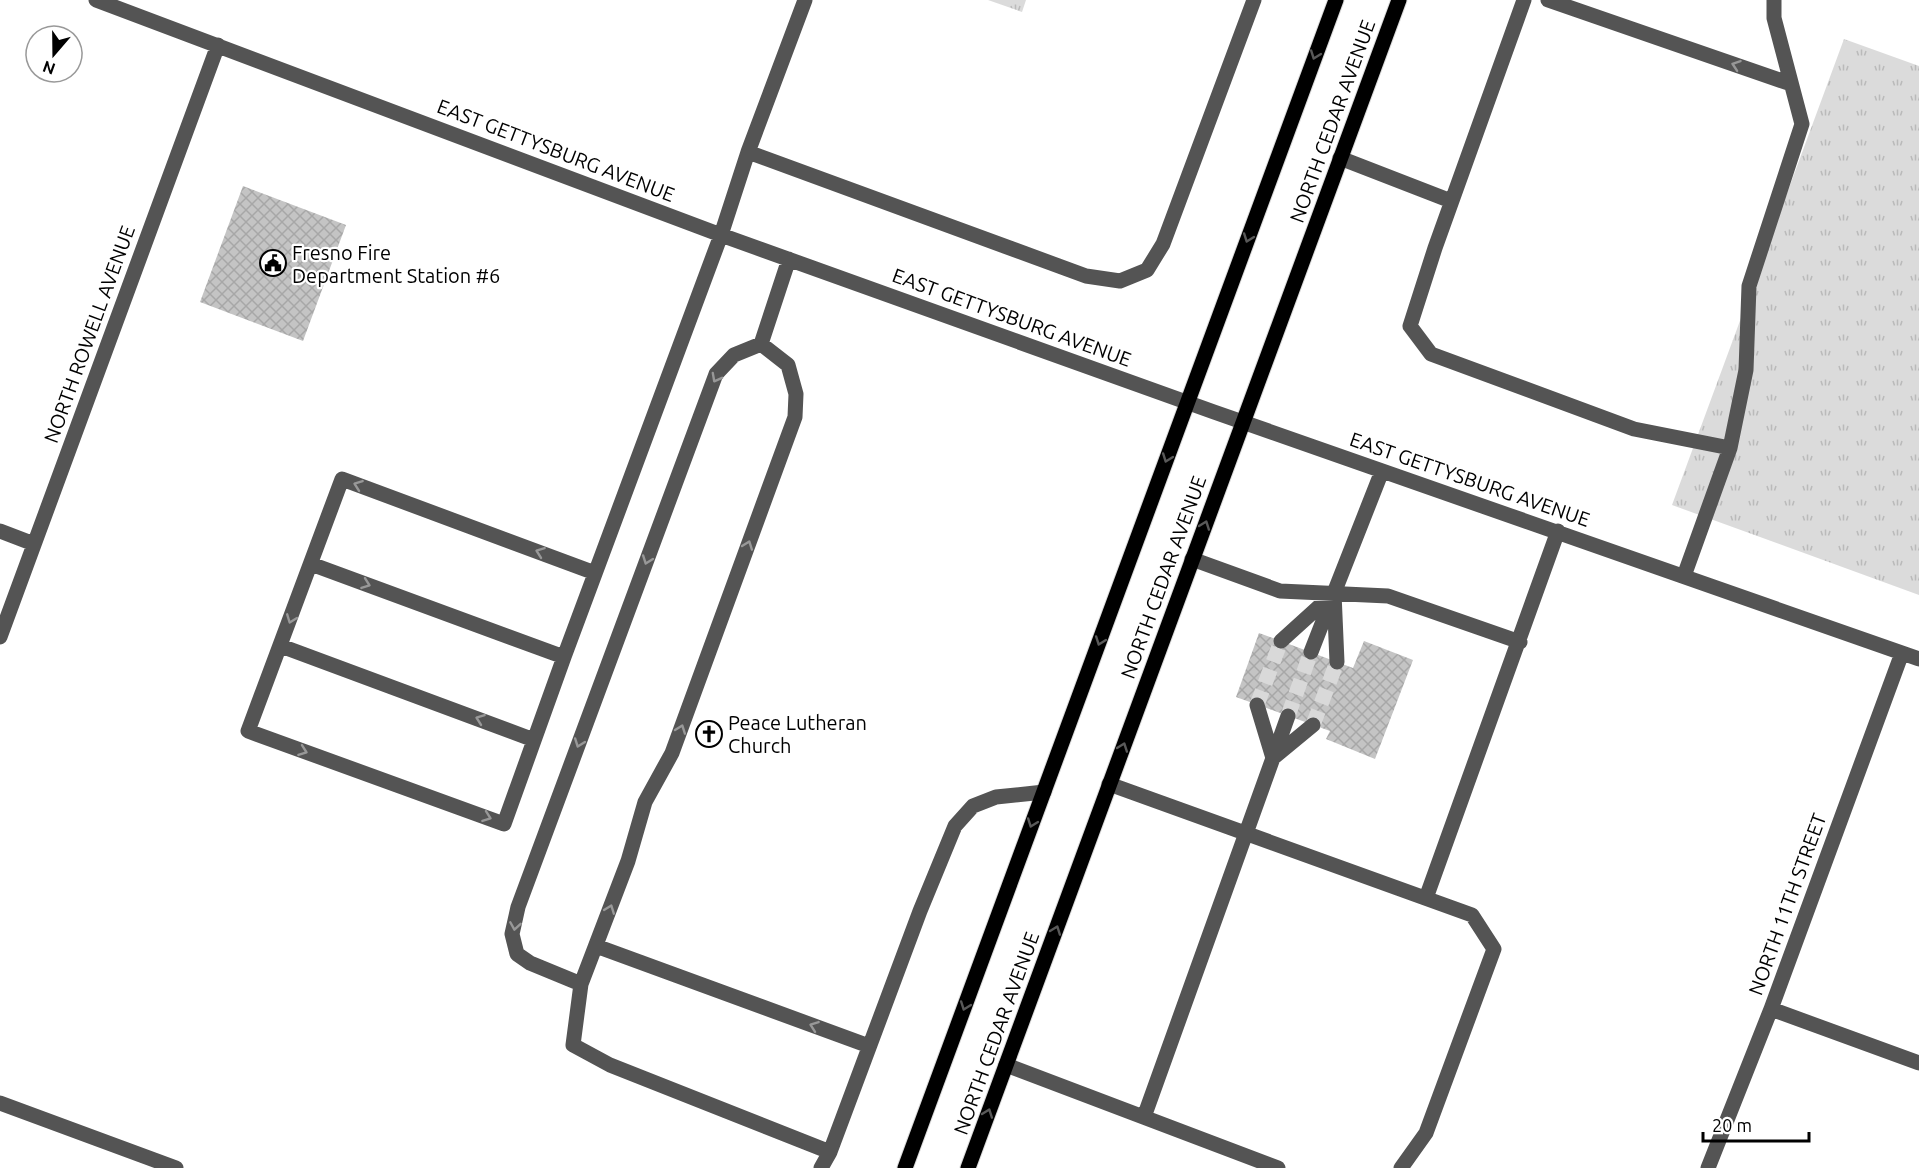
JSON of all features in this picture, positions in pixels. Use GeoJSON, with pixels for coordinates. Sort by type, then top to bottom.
{"type":"FeatureCollection","features":[{"type":"Feature","properties":{"kind":"main road","name":"NORTH CEDAR AVENUE"},"geometry":{"type":"LineString","coordinates":[[905,1168],[1336,0]]}},
{"type":"Feature","properties":{"kind":"main road","name":"NORTH CEDAR AVENUE"},"geometry":{"type":"LineString","coordinates":[[968,1168],[1399,0]]}},
{"type":"Feature","properties":{"kind":"street","name":"EAST GETTYSBURG AVENUE"},"geometry":{"type":"LineString","coordinates":[[96,0],[721,235],[1187,403],[1919,659]]}},
{"type":"Feature","properties":{"kind":"street"},"geometry":{"type":"LineString","coordinates":[[595,573],[342,479],[248,731],[504,824],[805,0]]}},
{"type":"Feature","properties":{"kind":"street"},"geometry":{"type":"LineString","coordinates":[[748,152],[1086,276],[1120,281],[1147,270],[1163,244],[1254,0]]}},
{"type":"Feature","properties":{"kind":"street"},"geometry":{"type":"LineString","coordinates":[[1524,0],[1451,201],[1410,326],[1431,354],[1634,429],[1730,448]]}},
{"type":"Feature","properties":{"kind":"street"},"geometry":{"type":"LineString","coordinates":[[1548,0],[1791,84]]}},
{"type":"Feature","properties":{"kind":"street"},"geometry":{"type":"LineString","coordinates":[[1684,576],[1730,448],[1746,370],[1749,286],[1802,124],[1774,18],[1774,0]]}},
{"type":"Feature","properties":{"kind":"street","name":"NORTH ROWELL AVENUE"},"geometry":{"type":"LineString","coordinates":[[0,637],[218,45]]}},
{"type":"Feature","properties":{"kind":"street"},"geometry":{"type":"LineString","coordinates":[[1340,158],[1451,201]]}},
{"type":"Feature","properties":{"kind":"street"},"geometry":{"type":"LineString","coordinates":[[581,984],[530,963],[517,954],[512,934],[518,907],[716,374],[734,355],[760,344],[789,259]]}},
{"type":"Feature","properties":{"kind":"street"},"geometry":{"type":"LineString","coordinates":[[760,344],[788,365],[796,394],[795,417],[672,753],[645,802],[628,861],[581,984],[573,1045],[610,1065],[830,1152]]}},
{"type":"Feature","properties":{"kind":"street"},"geometry":{"type":"LineString","coordinates":[[1311,652],[1382,471]]}},
{"type":"Feature","properties":{"kind":"street"},"geometry":{"type":"LineString","coordinates":[[0,531],[34,544]]}},
{"type":"Feature","properties":{"kind":"street"},"geometry":{"type":"LineString","coordinates":[[1426,898],[1520,642],[1558,531]]}},
{"type":"Feature","properties":{"kind":"street"},"geometry":{"type":"LineString","coordinates":[[1192,560],[1280,591],[1389,596],[1520,642]]}},
{"type":"Feature","properties":{"kind":"street"},"geometry":{"type":"LineString","coordinates":[[311,564],[564,657]]}},
{"type":"Feature","properties":{"kind":"street"},"geometry":{"type":"LineString","coordinates":[[1281,640],[1334,593]]}},
{"type":"Feature","properties":{"kind":"street"},"geometry":{"type":"LineString","coordinates":[[1334,593],[1337,662]]}},
{"type":"Feature","properties":{"kind":"street"},"geometry":{"type":"LineString","coordinates":[[280,646],[534,740]]}},
{"type":"Feature","properties":{"kind":"street","name":"NORTH 11TH STREET"},"geometry":{"type":"LineString","coordinates":[[1708,1168],[1771,1009],[1902,653]]}},
{"type":"Feature","properties":{"kind":"street"},"geometry":{"type":"LineString","coordinates":[[1257,705],[1273,758]]}},
{"type":"Feature","properties":{"kind":"street"},"geometry":{"type":"LineString","coordinates":[[1144,1117],[1288,716]]}},
{"type":"Feature","properties":{"kind":"street"},"geometry":{"type":"LineString","coordinates":[[1273,758],[1313,725]]}},
{"type":"Feature","properties":{"kind":"street"},"geometry":{"type":"LineString","coordinates":[[1109,784],[1472,915],[1494,949],[1426,1133],[1401,1168]]}},
{"type":"Feature","properties":{"kind":"street"},"geometry":{"type":"LineString","coordinates":[[821,1168],[830,1152],[955,826],[973,806],[996,797],[1044,792]]}},
{"type":"Feature","properties":{"kind":"street"},"geometry":{"type":"LineString","coordinates":[[596,946],[869,1046]]}},
{"type":"Feature","properties":{"kind":"street"},"geometry":{"type":"LineString","coordinates":[[1771,1009],[1919,1063]]}},
{"type":"Feature","properties":{"kind":"street"},"geometry":{"type":"LineString","coordinates":[[1006,1065],[1278,1168]]}},
{"type":"Feature","properties":{"kind":"street"},"geometry":{"type":"LineString","coordinates":[[0,1103],[176,1168]]}},
{"type":"Feature","properties":{"kind":"green space"},"geometry":{"type":"Polygon","coordinates":[[[988,0],[1026,0],[1022,12],[988,0]]]}},
{"type":"Feature","properties":{"kind":"green space"},"geometry":{"type":"Polygon","coordinates":[[[1844,39],[1919,66],[1919,595],[1672,505],[1844,39]]]}},
{"type":"Feature","properties":{"kind":"building","name":"Fresno Fire Department Station #6"},"geometry":{"type":"Polygon","coordinates":[[[243,186],[346,225],[303,341],[200,302],[243,186]]]}},
{"type":"Feature","properties":{"kind":"building"},"geometry":{"type":"Polygon","coordinates":[[[1259,633],[1353,668],[1364,641],[1413,660],[1375,759],[1326,739],[1330,731],[1236,697],[1259,633]]]}},
{"type":"Feature","properties":{"kind":"tunnel"},"geometry":{"type":"LineString","coordinates":[[1257,705],[1281,641]]}},
{"type":"Feature","properties":{"kind":"tunnel"},"geometry":{"type":"LineString","coordinates":[[1288,716],[1311,652]]}},
{"type":"Feature","properties":{"kind":"tunnel"},"geometry":{"type":"LineString","coordinates":[[1313,725],[1337,662]]}},
{"type":"Feature","properties":{"kind":"place","name":"Fresno Fire Department Station #6"},"geometry":{"type":"Point","coordinates":[273,263]}},
{"type":"Feature","properties":{"kind":"place","name":"Peace Lutheran Church"},"geometry":{"type":"Point","coordinates":[709,734]}}]}
